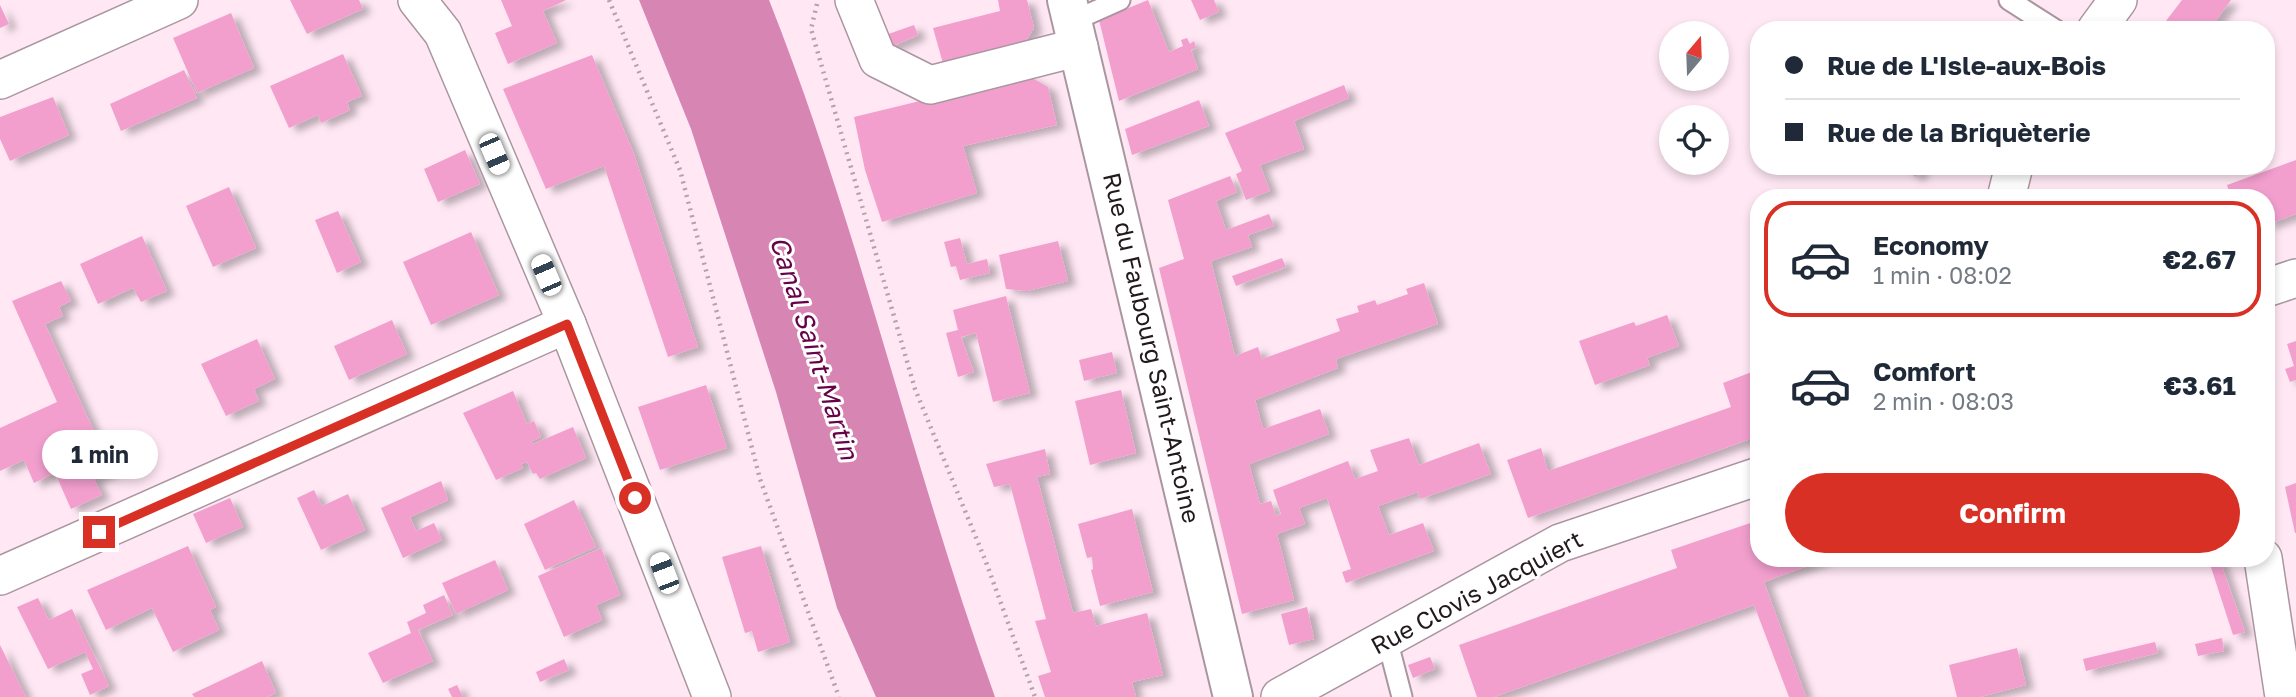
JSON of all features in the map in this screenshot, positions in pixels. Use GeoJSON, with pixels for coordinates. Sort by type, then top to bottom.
{"type":"FeatureCollection","features":[{"type":"Feature","properties":{"kind":"street"},"geometry":{"type":"LineString","coordinates":[[0,80],[179,0]]}},
{"type":"Feature","properties":{"kind":"street"},"geometry":{"type":"LineString","coordinates":[[416,0],[443,33],[567,324],[712,697]]}},
{"type":"Feature","properties":{"kind":"street"},"geometry":{"type":"LineString","coordinates":[[854,0],[878,59],[930,85],[1073,23]]}},
{"type":"Feature","properties":{"kind":"street"},"geometry":{"type":"LineString","coordinates":[[2103,21],[2118,0]]}},
{"type":"Feature","properties":{"kind":"street","name":"Rue du Faubourg Saint-Antoine"},"geometry":{"type":"LineString","coordinates":[[1073,23],[1233,697]]}},
{"type":"Feature","properties":{"kind":"street"},"geometry":{"type":"LineString","coordinates":[[2275,285],[2296,278]]}},
{"type":"Feature","properties":{"kind":"street"},"geometry":{"type":"LineString","coordinates":[[0,576],[567,324]]}},
{"type":"Feature","properties":{"kind":"street","name":"Rue Clovis Jacquiert"},"geometry":{"type":"LineString","coordinates":[[1280,697],[1560,543],[1750,479]]}},
{"type":"Feature","properties":{"kind":"street"},"geometry":{"type":"LineString","coordinates":[[2264,567],[2284,697]]}},
{"type":"Feature","properties":{"kind":"lane"},"geometry":{"type":"LineString","coordinates":[[1073,23],[1120,0]]}},
{"type":"Feature","properties":{"kind":"lane"},"geometry":{"type":"LineString","coordinates":[[2009,0],[2042,21]]}},
{"type":"Feature","properties":{"kind":"lane"},"geometry":{"type":"LineString","coordinates":[[1387,639],[1402,697]]}},
{"type":"Feature","properties":{"kind":"path"},"geometry":{"type":"LineString","coordinates":[[609,0],[680,170],[760,479],[839,697]]}},
{"type":"Feature","properties":{"kind":"path"},"geometry":{"type":"LineString","coordinates":[[820,0],[816,5],[811,29],[915,389],[986,562],[1035,697]]}},
{"type":"Feature","properties":{"kind":"water","name":"Canal Saint-Martin"},"geometry":{"type":"Polygon","coordinates":[[[639,0],[769,0],[831,172],[937,523],[995,697],[876,697],[837,608],[776,392],[691,129],[639,0]]]}},
{"type":"Feature","properties":{"kind":"building"},"geometry":{"type":"Polygon","coordinates":[[[290,0],[359,0],[363,9],[307,34],[290,0]]]}},
{"type":"Feature","properties":{"kind":"building"},"geometry":{"type":"Polygon","coordinates":[[[501,0],[566,0],[543,11],[557,43],[508,64],[495,33],[512,26],[501,0]]]}},
{"type":"Feature","properties":{"kind":"building"},"geometry":{"type":"Polygon","coordinates":[[[998,0],[1027,0],[1034,28],[1021,48],[944,67],[933,28],[1000,11],[998,0]]]}},
{"type":"Feature","properties":{"kind":"building"},"geometry":{"type":"Polygon","coordinates":[[[1148,0],[1169,52],[1183,46],[1181,40],[1187,38],[1190,44],[1194,41],[1196,48],[1191,50],[1198,69],[1119,101],[1099,20],[1148,0]]]}},
{"type":"Feature","properties":{"kind":"building"},"geometry":{"type":"Polygon","coordinates":[[[1191,0],[1214,0],[1219,12],[1200,20],[1191,0]]]}},
{"type":"Feature","properties":{"kind":"building"},"geometry":{"type":"Polygon","coordinates":[[[2182,0],[2231,0],[2216,21],[2166,21],[2182,0]]]}},
{"type":"Feature","properties":{"kind":"building"},"geometry":{"type":"Polygon","coordinates":[[[0,5],[9,24],[0,28],[0,5]]]}},
{"type":"Feature","properties":{"kind":"building"},"geometry":{"type":"Polygon","coordinates":[[[231,13],[254,68],[197,93],[173,38],[231,13]]]}},
{"type":"Feature","properties":{"kind":"building"},"geometry":{"type":"Polygon","coordinates":[[[914,25],[918,35],[889,48],[880,37],[914,25]]]}},
{"type":"Feature","properties":{"kind":"building"},"geometry":{"type":"Polygon","coordinates":[[[343,54],[362,96],[347,102],[350,110],[321,123],[318,115],[289,128],[270,86],[343,54]]]}},
{"type":"Feature","properties":{"kind":"building"},"geometry":{"type":"Polygon","coordinates":[[[592,55],[634,154],[698,347],[668,357],[604,166],[546,189],[503,89],[592,55]]]}},
{"type":"Feature","properties":{"kind":"building"},"geometry":{"type":"Polygon","coordinates":[[[184,70],[197,98],[121,131],[110,104],[184,70]]]}},
{"type":"Feature","properties":{"kind":"building"},"geometry":{"type":"Polygon","coordinates":[[[1027,75],[1048,87],[1057,125],[963,146],[977,193],[882,222],[865,170],[854,117],[1027,75]]]}},
{"type":"Feature","properties":{"kind":"building"},"geometry":{"type":"Polygon","coordinates":[[[1344,85],[1349,98],[1294,121],[1304,149],[1260,165],[1270,191],[1246,200],[1236,174],[1242,171],[1225,133],[1344,85]]]}},
{"type":"Feature","properties":{"kind":"building"},"geometry":{"type":"Polygon","coordinates":[[[53,97],[69,135],[10,161],[0,139],[0,117],[53,97]]]}},
{"type":"Feature","properties":{"kind":"building"},"geometry":{"type":"Polygon","coordinates":[[[1199,100],[1209,126],[1132,155],[1125,129],[1199,100]]]}},
{"type":"Feature","properties":{"kind":"building"},"geometry":{"type":"Polygon","coordinates":[[[465,150],[480,184],[438,202],[424,169],[465,150]]]}},
{"type":"Feature","properties":{"kind":"building"},"geometry":{"type":"Polygon","coordinates":[[[2296,160],[2296,214],[2275,222],[2275,189],[2228,189],[2227,185],[2255,175],[2275,175],[2275,168],[2296,160]]]}},
{"type":"Feature","properties":{"kind":"building"},"geometry":{"type":"Polygon","coordinates":[[[1230,176],[1237,192],[1216,201],[1226,230],[1269,214],[1274,226],[1248,235],[1252,247],[1211,261],[1235,356],[1258,347],[1262,359],[1340,331],[1336,319],[1359,312],[1357,306],[1375,300],[1377,305],[1408,294],[1406,289],[1424,283],[1438,324],[1336,359],[1338,368],[1255,400],[1263,429],[1320,409],[1329,434],[1249,464],[1260,504],[1271,501],[1276,516],[1281,514],[1273,490],[1348,461],[1355,479],[1378,471],[1370,450],[1409,438],[1419,465],[1479,443],[1491,474],[1420,499],[1418,492],[1378,506],[1389,535],[1423,523],[1434,551],[1346,583],[1342,572],[1351,569],[1327,498],[1299,508],[1305,524],[1277,534],[1294,600],[1242,614],[1159,268],[1184,259],[1168,200],[1230,176]]]}},
{"type":"Feature","properties":{"kind":"building"},"geometry":{"type":"Polygon","coordinates":[[[229,187],[256,248],[213,267],[186,206],[229,187]]]}},
{"type":"Feature","properties":{"kind":"building"},"geometry":{"type":"Polygon","coordinates":[[[338,211],[361,262],[337,273],[315,220],[338,211]]]}},
{"type":"Feature","properties":{"kind":"building"},"geometry":{"type":"Polygon","coordinates":[[[471,232],[499,295],[431,325],[403,262],[471,232]]]}},
{"type":"Feature","properties":{"kind":"building"},"geometry":{"type":"Polygon","coordinates":[[[142,236],[167,291],[141,302],[133,288],[98,304],[80,264],[142,236]]]}},
{"type":"Feature","properties":{"kind":"building"},"geometry":{"type":"Polygon","coordinates":[[[960,238],[967,264],[987,259],[990,273],[960,280],[956,266],[951,267],[944,242],[960,238]]]}},
{"type":"Feature","properties":{"kind":"building"},"geometry":{"type":"Polygon","coordinates":[[[1058,241],[1068,281],[1027,291],[1006,289],[999,255],[1058,241]]]}},
{"type":"Feature","properties":{"kind":"building"},"geometry":{"type":"Polygon","coordinates":[[[1282,258],[1286,267],[1236,286],[1232,276],[1282,258]]]}},
{"type":"Feature","properties":{"kind":"building"},"geometry":{"type":"Polygon","coordinates":[[[61,281],[71,301],[59,307],[63,316],[45,324],[112,471],[94,479],[102,495],[71,509],[55,473],[34,483],[24,460],[0,471],[0,428],[57,402],[12,301],[61,281]]]}},
{"type":"Feature","properties":{"kind":"building"},"geometry":{"type":"Polygon","coordinates":[[[1006,296],[1030,393],[993,402],[976,333],[961,337],[974,372],[958,377],[946,333],[958,330],[953,310],[1006,296]]]}},
{"type":"Feature","properties":{"kind":"building"},"geometry":{"type":"Polygon","coordinates":[[[1667,315],[1679,346],[1647,358],[1650,365],[1595,385],[1579,341],[1634,322],[1636,326],[1667,315]]]}},
{"type":"Feature","properties":{"kind":"building"},"geometry":{"type":"Polygon","coordinates":[[[392,320],[407,354],[349,380],[334,346],[392,320]]]}},
{"type":"Feature","properties":{"kind":"building"},"geometry":{"type":"Polygon","coordinates":[[[257,339],[275,379],[254,389],[259,401],[226,416],[201,364],[257,339]]]}},
{"type":"Feature","properties":{"kind":"building"},"geometry":{"type":"Polygon","coordinates":[[[2296,341],[2296,380],[2290,382],[2285,369],[2294,366],[2287,344],[2296,341]]]}},
{"type":"Feature","properties":{"kind":"building"},"geometry":{"type":"Polygon","coordinates":[[[1112,352],[1117,373],[1084,381],[1079,360],[1112,352]]]}},
{"type":"Feature","properties":{"kind":"building"},"geometry":{"type":"Polygon","coordinates":[[[1750,373],[1750,439],[1528,518],[1507,460],[1541,448],[1548,471],[1731,407],[1723,383],[1750,373]]]}},
{"type":"Feature","properties":{"kind":"building"},"geometry":{"type":"Polygon","coordinates":[[[706,385],[727,448],[660,470],[638,407],[706,385]]]}},
{"type":"Feature","properties":{"kind":"building"},"geometry":{"type":"Polygon","coordinates":[[[1121,390],[1136,453],[1090,465],[1075,401],[1121,390]]]}},
{"type":"Feature","properties":{"kind":"building"},"geometry":{"type":"Polygon","coordinates":[[[513,391],[527,424],[534,421],[541,437],[531,442],[533,444],[573,427],[586,458],[540,479],[536,473],[533,474],[527,462],[521,464],[523,468],[496,480],[463,413],[513,391]]]}},
{"type":"Feature","properties":{"kind":"building"},"geometry":{"type":"Polygon","coordinates":[[[1045,449],[1050,474],[1037,477],[1073,613],[1091,609],[1096,626],[1147,613],[1163,675],[1132,682],[1136,697],[1045,697],[1038,676],[1051,672],[1035,621],[1046,619],[1010,484],[994,487],[986,464],[1045,449]]]}},
{"type":"Feature","properties":{"kind":"building"},"geometry":{"type":"Polygon","coordinates":[[[441,481],[448,500],[410,517],[416,531],[434,523],[442,540],[403,558],[381,508],[441,481]]]}},
{"type":"Feature","properties":{"kind":"building"},"geometry":{"type":"Polygon","coordinates":[[[2296,483],[2296,533],[2295,533],[2285,487],[2296,483]]]}},
{"type":"Feature","properties":{"kind":"building"},"geometry":{"type":"Polygon","coordinates":[[[314,490],[322,506],[348,494],[365,530],[321,550],[297,498],[314,490]]]}},
{"type":"Feature","properties":{"kind":"building"},"geometry":{"type":"Polygon","coordinates":[[[230,498],[243,527],[206,543],[193,514],[230,498]]]}},
{"type":"Feature","properties":{"kind":"building"},"geometry":{"type":"Polygon","coordinates":[[[574,500],[596,547],[545,570],[524,524],[574,500]]]}},
{"type":"Feature","properties":{"kind":"building"},"geometry":{"type":"Polygon","coordinates":[[[1132,509],[1153,592],[1100,606],[1091,570],[1092,557],[1087,558],[1078,524],[1132,509]]]}},
{"type":"Feature","properties":{"kind":"building"},"geometry":{"type":"Polygon","coordinates":[[[1750,523],[1750,567],[1805,567],[1764,582],[1806,697],[1789,697],[1754,605],[1494,697],[1477,697],[1459,645],[1677,568],[1671,550],[1750,523]]]}},
{"type":"Feature","properties":{"kind":"building"},"geometry":{"type":"Polygon","coordinates":[[[188,546],[216,607],[210,610],[219,630],[173,652],[152,608],[106,630],[87,590],[188,546]]]}},
{"type":"Feature","properties":{"kind":"building"},"geometry":{"type":"Polygon","coordinates":[[[761,546],[790,642],[758,652],[752,631],[745,633],[722,557],[761,546]]]}},
{"type":"Feature","properties":{"kind":"building"},"geometry":{"type":"Polygon","coordinates":[[[601,548],[620,595],[596,605],[602,620],[564,637],[538,576],[601,548]]]}},
{"type":"Feature","properties":{"kind":"building"},"geometry":{"type":"Polygon","coordinates":[[[495,560],[508,590],[456,614],[442,583],[495,560]]]}},
{"type":"Feature","properties":{"kind":"building"},"geometry":{"type":"Polygon","coordinates":[[[2211,567],[2222,567],[2245,632],[2233,635],[2211,567]]]}},
{"type":"Feature","properties":{"kind":"building"},"geometry":{"type":"Polygon","coordinates":[[[444,595],[453,615],[418,630],[433,661],[383,683],[368,653],[411,633],[407,622],[426,613],[423,605],[444,595]]]}},
{"type":"Feature","properties":{"kind":"building"},"geometry":{"type":"Polygon","coordinates":[[[38,598],[49,620],[72,609],[109,686],[90,695],[81,674],[93,669],[85,652],[48,669],[17,607],[38,598]]]}},
{"type":"Feature","properties":{"kind":"building"},"geometry":{"type":"Polygon","coordinates":[[[1307,607],[1314,639],[1289,645],[1281,614],[1307,607]]]}},
{"type":"Feature","properties":{"kind":"building"},"geometry":{"type":"Polygon","coordinates":[[[2222,638],[2224,651],[2198,656],[2195,644],[2222,638]]]}},
{"type":"Feature","properties":{"kind":"building"},"geometry":{"type":"Polygon","coordinates":[[[2155,642],[2158,653],[2086,671],[2083,659],[2155,642]]]}},
{"type":"Feature","properties":{"kind":"building"},"geometry":{"type":"Polygon","coordinates":[[[0,645],[26,697],[0,697],[0,645]]]}},
{"type":"Feature","properties":{"kind":"building"},"geometry":{"type":"Polygon","coordinates":[[[2017,648],[2026,685],[1980,697],[1957,697],[1949,665],[2017,648]]]}},
{"type":"Feature","properties":{"kind":"building"},"geometry":{"type":"Polygon","coordinates":[[[1430,657],[1435,669],[1413,678],[1408,665],[1430,657]]]}},
{"type":"Feature","properties":{"kind":"building"},"geometry":{"type":"Polygon","coordinates":[[[564,659],[569,670],[540,682],[536,672],[564,659]]]}},
{"type":"Feature","properties":{"kind":"building"},"geometry":{"type":"Polygon","coordinates":[[[262,661],[276,693],[267,697],[194,697],[192,694],[262,661]]]}},
{"type":"Feature","properties":{"kind":"building"},"geometry":{"type":"Polygon","coordinates":[[[457,685],[463,697],[452,697],[448,689],[457,685]]]}},
{"type":"Feature","properties":{"kind":"route"},"geometry":{"type":"LineString","coordinates":[[99,532],[567,324],[635,498]]}}]}
